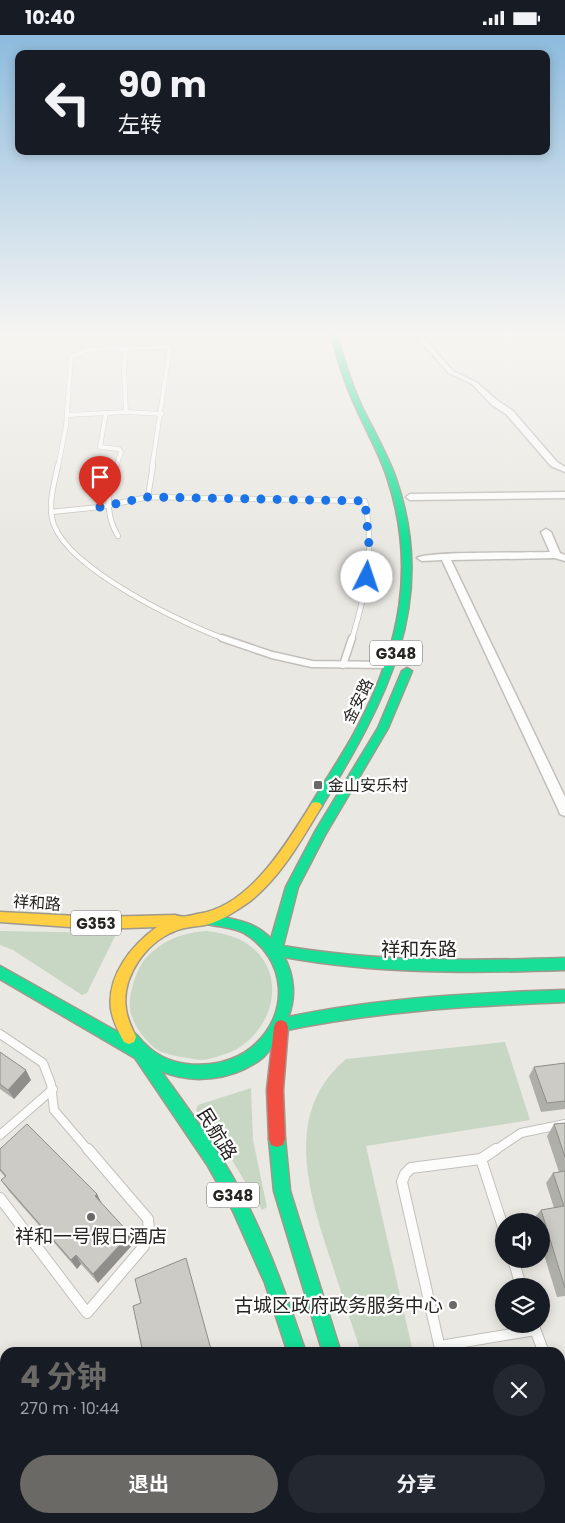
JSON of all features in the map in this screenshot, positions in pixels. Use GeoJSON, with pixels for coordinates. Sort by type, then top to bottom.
{"type":"FeatureCollection","features":[{"type":"Feature","properties":{"kind":"main road","name":"金安路"},"geometry":{"type":"LineString","coordinates":[[207,919],[244,901],[268,878],[295,840],[368,721],[392,665],[401,633],[407,590],[408,554],[404,525],[393,485],[357,402]]}},
{"type":"Feature","properties":{"kind":"main road"},"geometry":{"type":"LineString","coordinates":[[367,402],[410,497],[414,511]]}},
{"type":"Feature","properties":{"kind":"main road"},"geometry":{"type":"LineString","coordinates":[[422,552],[423,570]]}},
{"type":"Feature","properties":{"kind":"main road","name":"金安路"},"geometry":{"type":"LineString","coordinates":[[275,950],[283,913],[301,867],[384,726],[399,695],[412,657]]}},
{"type":"Feature","properties":{"kind":"main road","name":"祥和路"},"geometry":{"type":"LineString","coordinates":[[0,917],[98,923],[192,920]]}},
{"type":"Feature","properties":{"kind":"main road","name":"G348"},"geometry":{"type":"LineString","coordinates":[[281,1025],[272,1038],[249,1059],[218,1071],[184,1072],[168,1068],[140,1053],[127,1035],[118,1015],[118,993],[123,972],[134,954],[150,938],[177,924],[207,919],[236,923],[250,928],[262,936],[275,950],[286,969],[289,983],[286,1011],[281,1025],[275,1090],[276,1133],[282,1191],[330,1347]]}},
{"type":"Feature","properties":{"kind":"main road","name":"祥和东路"},"geometry":{"type":"LineString","coordinates":[[275,950],[342,964],[394,968],[565,964]]}},
{"type":"Feature","properties":{"kind":"main road"},"geometry":{"type":"LineString","coordinates":[[0,972],[140,1053]]}},
{"type":"Feature","properties":{"kind":"main road"},"geometry":{"type":"LineString","coordinates":[[281,1025],[341,1011],[383,1004],[565,996]]}},
{"type":"Feature","properties":{"kind":"main road","name":"民航路"},"geometry":{"type":"LineString","coordinates":[[140,1053],[214,1160],[239,1205],[274,1282],[295,1347]]}},
{"type":"Feature","properties":{"kind":"street"},"geometry":{"type":"LineString","coordinates":[[497,402],[509,413],[554,464],[565,471]]}},
{"type":"Feature","properties":{"kind":"street"},"geometry":{"type":"LineString","coordinates":[[410,497],[565,495]]}},
{"type":"Feature","properties":{"kind":"street"},"geometry":{"type":"LineString","coordinates":[[546,532],[561,557]]}},
{"type":"Feature","properties":{"kind":"street"},"geometry":{"type":"LineString","coordinates":[[422,552],[445,557],[561,557]]}},
{"type":"Feature","properties":{"kind":"street"},"geometry":{"type":"LineString","coordinates":[[445,557],[565,811]]}},
{"type":"Feature","properties":{"kind":"lane"},"geometry":{"type":"LineString","coordinates":[[68,402],[51,512],[53,525],[63,541],[109,580],[145,602],[187,623],[240,644],[302,662],[344,665],[392,665]]}},
{"type":"Feature","properties":{"kind":"lane"},"geometry":{"type":"LineString","coordinates":[[126,402],[126,412]]}},
{"type":"Feature","properties":{"kind":"lane"},"geometry":{"type":"LineString","coordinates":[[148,497],[163,402]]}},
{"type":"Feature","properties":{"kind":"lane"},"geometry":{"type":"LineString","coordinates":[[67,415],[126,412],[162,414]]}},
{"type":"Feature","properties":{"kind":"lane"},"geometry":{"type":"LineString","coordinates":[[106,413],[100,447],[119,449],[121,452],[109,489],[109,520],[118,536]]}},
{"type":"Feature","properties":{"kind":"lane"},"geometry":{"type":"LineString","coordinates":[[51,512],[109,505],[148,497],[365,501],[369,545],[367,577],[361,609],[344,665]]}},
{"type":"Feature","properties":{"kind":"lane"},"geometry":{"type":"LineString","coordinates":[[0,1034],[43,1063],[52,1089],[54,1111],[148,1219],[147,1239],[144,1246],[87,1313],[0,1198]]}},
{"type":"Feature","properties":{"kind":"lane"},"geometry":{"type":"LineString","coordinates":[[0,1135],[52,1089]]}},
{"type":"Feature","properties":{"kind":"lane"},"geometry":{"type":"LineString","coordinates":[[440,1347],[402,1182],[405,1174],[411,1168],[481,1159],[521,1133],[537,1128],[565,1124]]}},
{"type":"Feature","properties":{"kind":"lane"},"geometry":{"type":"LineString","coordinates":[[481,1159],[498,1213]]}},
{"type":"Feature","properties":{"kind":"lane"},"geometry":{"type":"LineString","coordinates":[[449,1347],[508,1333]]}},
{"type":"Feature","properties":{"kind":"lane"},"geometry":{"type":"LineString","coordinates":[[536,1333],[542,1347]]}},
{"type":"Feature","properties":{"kind":"green space"},"geometry":{"type":"Polygon","coordinates":[[[0,931],[111,933],[115,936],[87,993],[82,995],[13,950],[0,945],[0,931]]]}},
{"type":"Feature","properties":{"kind":"green space"},"geometry":{"type":"Polygon","coordinates":[[[206,931],[232,936],[255,950],[266,964],[271,979],[272,995],[268,1011],[261,1025],[251,1038],[238,1048],[217,1057],[200,1060],[168,1054],[154,1047],[144,1038],[136,1026],[131,1014],[130,1003],[132,989],[139,968],[152,952],[173,939],[206,931]]]}},
{"type":"Feature","properties":{"kind":"green space"},"geometry":{"type":"Polygon","coordinates":[[[505,1042],[530,1120],[366,1146],[412,1347],[359,1347],[315,1208],[306,1155],[307,1129],[314,1104],[326,1080],[346,1059],[505,1042]]]}},
{"type":"Feature","properties":{"kind":"green space"},"geometry":{"type":"Polygon","coordinates":[[[251,1088],[253,1140],[267,1207],[262,1210],[226,1150],[196,1110],[198,1105],[251,1088]]]}},
{"type":"Feature","properties":{"kind":"building"},"geometry":{"type":"Polygon","coordinates":[[[0,1052],[26,1070],[8,1090],[0,1084],[0,1052]]]}},
{"type":"Feature","properties":{"kind":"building"},"geometry":{"type":"Polygon","coordinates":[[[565,1063],[565,1101],[547,1103],[534,1067],[565,1063]]]}},
{"type":"Feature","properties":{"kind":"building"},"geometry":{"type":"Polygon","coordinates":[[[565,1123],[565,1157],[554,1124],[565,1123]]]}},
{"type":"Feature","properties":{"kind":"building"},"geometry":{"type":"Polygon","coordinates":[[[27,1124],[97,1194],[95,1196],[130,1234],[93,1274],[76,1255],[71,1260],[1,1180],[6,1176],[0,1169],[0,1149],[27,1124]]]}},
{"type":"Feature","properties":{"kind":"building"},"geometry":{"type":"Polygon","coordinates":[[[565,1171],[565,1288],[550,1239],[550,1213],[542,1213],[541,1210],[564,1206],[553,1173],[565,1171]]]}},
{"type":"Feature","properties":{"kind":"building"},"geometry":{"type":"Polygon","coordinates":[[[186,1258],[210,1347],[142,1347],[133,1306],[141,1303],[135,1279],[186,1258]]]}},
{"type":"Feature","properties":{"kind":"traffic: fast"},"geometry":{"type":"LineString","coordinates":[[316,806],[362,728],[381,689],[396,650],[405,609],[408,567],[403,524],[391,477],[357,402]]}},
{"type":"Feature","properties":{"kind":"traffic: fast"},"geometry":{"type":"LineString","coordinates":[[275,950],[292,887],[320,833],[383,728],[407,671]]}},
{"type":"Feature","properties":{"kind":"traffic: fast"},"geometry":{"type":"LineString","coordinates":[[129,1037],[141,1051],[155,1061],[170,1068],[204,1072],[238,1064],[254,1055],[277,1027],[284,1012],[286,980],[274,951],[248,929],[207,919]]}},
{"type":"Feature","properties":{"kind":"traffic: fast"},"geometry":{"type":"LineString","coordinates":[[275,950],[347,961],[420,966],[565,964]]}},
{"type":"Feature","properties":{"kind":"traffic: fast"},"geometry":{"type":"LineString","coordinates":[[0,972],[140,1053],[214,1160],[239,1205],[273,1282],[295,1347]]}},
{"type":"Feature","properties":{"kind":"traffic: fast"},"geometry":{"type":"LineString","coordinates":[[281,1025],[352,1012],[422,1003],[565,996]]}},
{"type":"Feature","properties":{"kind":"traffic: fast"},"geometry":{"type":"LineString","coordinates":[[277,1139],[282,1191],[330,1347]]}},
{"type":"Feature","properties":{"kind":"traffic: slow"},"geometry":{"type":"LineString","coordinates":[[207,919],[227,909],[259,886],[283,858],[316,806]]}},
{"type":"Feature","properties":{"kind":"traffic: slow"},"geometry":{"type":"LineString","coordinates":[[0,917],[98,923],[175,921]]}},
{"type":"Feature","properties":{"kind":"traffic: slow"},"geometry":{"type":"LineString","coordinates":[[129,1037],[122,1023],[118,1008],[119,993],[129,964],[138,951],[162,931],[184,922],[207,919]]}},
{"type":"Feature","properties":{"kind":"traffic: jam"},"geometry":{"type":"LineString","coordinates":[[277,1139],[275,1090],[281,1027]]}},
{"type":"Feature","properties":{"kind":"place","name":"金山安乐村"},"geometry":{"type":"Point","coordinates":[318,785]}},
{"type":"Feature","properties":{"kind":"place","name":"祥和一号假日酒店"},"geometry":{"type":"Point","coordinates":[91,1217]}},
{"type":"Feature","properties":{"kind":"place","name":"古城区政府政务服务中心"},"geometry":{"type":"Point","coordinates":[453,1305]}},
{"type":"Feature","properties":{"kind":"route"},"geometry":{"type":"LineString","coordinates":[[100,507],[126,500],[148,497],[168,499],[252,498],[365,501],[369,525],[367,577]]}}]}
